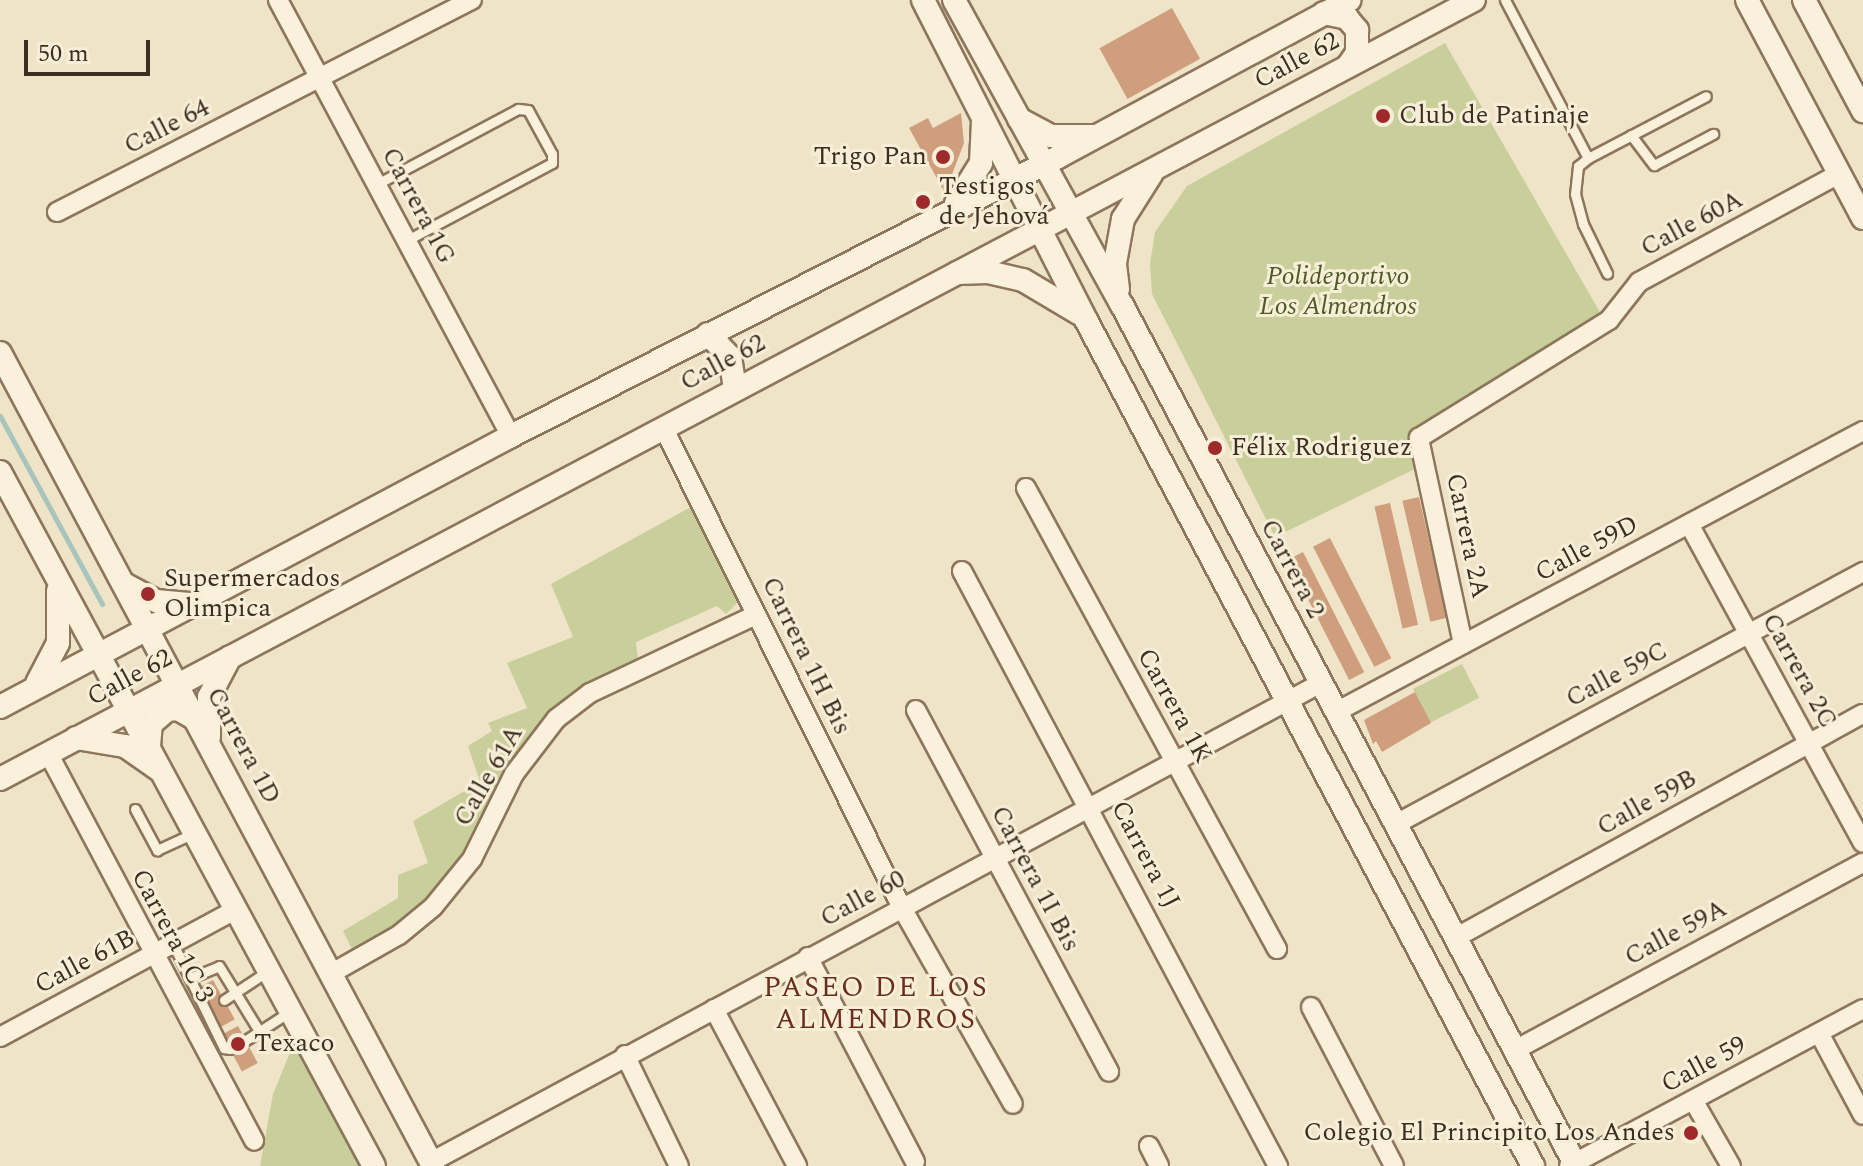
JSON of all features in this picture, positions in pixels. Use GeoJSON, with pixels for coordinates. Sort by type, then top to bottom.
{"type":"FeatureCollection","features":[{"type":"Feature","properties":{"kind":"street","name":"Carrera 1G"},"geometry":{"type":"LineString","coordinates":[[278,0],[511,436]]}},
{"type":"Feature","properties":{"kind":"street","name":"Calle 64"},"geometry":{"type":"LineString","coordinates":[[57,212],[472,0]]}},
{"type":"Feature","properties":{"kind":"street"},"geometry":{"type":"LineString","coordinates":[[923,0],[1086,320],[1533,1166]]}},
{"type":"Feature","properties":{"kind":"street","name":"Carrera 2"},"geometry":{"type":"LineString","coordinates":[[954,0],[1122,305],[1573,1165]]}},
{"type":"Feature","properties":{"kind":"street","name":"Calle 62"},"geometry":{"type":"LineString","coordinates":[[0,707],[147,626],[511,436],[1044,164],[1349,0]]}},
{"type":"Feature","properties":{"kind":"street","name":"Calle 62"},"geometry":{"type":"LineString","coordinates":[[0,779],[1040,226],[1474,0]]}},
{"type":"Feature","properties":{"kind":"street"},"geometry":{"type":"LineString","coordinates":[[1747,0],[1863,218]]}},
{"type":"Feature","properties":{"kind":"street"},"geometry":{"type":"LineString","coordinates":[[1804,0],[1863,111]]}},
{"type":"Feature","properties":{"kind":"street"},"geometry":{"type":"LineString","coordinates":[[1324,13],[1347,18],[1357,30],[1357,53],[1348,66]]}},
{"type":"Feature","properties":{"kind":"street"},"geometry":{"type":"LineString","coordinates":[[940,215],[975,179],[984,147],[982,112]]}},
{"type":"Feature","properties":{"kind":"street"},"geometry":{"type":"LineString","coordinates":[[1016,116],[1051,136],[1100,133]]}},
{"type":"Feature","properties":{"kind":"street"},"geometry":{"type":"LineString","coordinates":[[1122,305],[1115,263],[1120,230],[1132,199],[1160,165]]}},
{"type":"Feature","properties":{"kind":"street","name":"Calle 60A"},"geometry":{"type":"LineString","coordinates":[[1419,438],[1609,320],[1639,282],[1839,174]]}},
{"type":"Feature","properties":{"kind":"street"},"geometry":{"type":"LineString","coordinates":[[952,273],[988,272],[1023,280],[1057,297],[1086,320]]}},
{"type":"Feature","properties":{"kind":"street"},"geometry":{"type":"LineString","coordinates":[[708,334],[730,357],[735,389]]}},
{"type":"Feature","properties":{"kind":"street","name":"Carrera 1D"},"geometry":{"type":"LineString","coordinates":[[0,353],[432,1164]]}},
{"type":"Feature","properties":{"kind":"street","name":"Carrera 1H Bis"},"geometry":{"type":"LineString","coordinates":[[663,427],[902,908],[1013,1104]]}},
{"type":"Feature","properties":{"kind":"street","name":"Calle 59D"},"geometry":{"type":"LineString","coordinates":[[1336,712],[1863,431]]}},
{"type":"Feature","properties":{"kind":"street","name":"Carrera 2A"},"geometry":{"type":"LineString","coordinates":[[1419,438],[1463,644]]}},
{"type":"Feature","properties":{"kind":"street"},"geometry":{"type":"LineString","coordinates":[[0,472],[374,1166]]}},
{"type":"Feature","properties":{"kind":"street","name":"Carrera 1K"},"geometry":{"type":"LineString","coordinates":[[1026,488],[1277,949]]}},
{"type":"Feature","properties":{"kind":"street"},"geometry":{"type":"LineString","coordinates":[[1197,529],[1229,510]]}},
{"type":"Feature","properties":{"kind":"street","name":"Carrera 2C"},"geometry":{"type":"LineString","coordinates":[[1689,524],[1863,843]]}},
{"type":"Feature","properties":{"kind":"street","name":"Carrera 1J"},"geometry":{"type":"LineString","coordinates":[[962,571],[1091,807],[1278,1166]]}},
{"type":"Feature","properties":{"kind":"street","name":"Calle 59C"},"geometry":{"type":"LineString","coordinates":[[1396,824],[1863,572]]}},
{"type":"Feature","properties":{"kind":"street"},"geometry":{"type":"LineString","coordinates":[[34,687],[58,643],[61,619],[55,577]]}},
{"type":"Feature","properties":{"kind":"street"},"geometry":{"type":"LineString","coordinates":[[124,584],[156,601],[190,604]]}},
{"type":"Feature","properties":{"kind":"street","name":"Calle 61A"},"geometry":{"type":"LineString","coordinates":[[332,973],[399,935],[433,907],[472,859],[514,774],[556,719],[590,693],[756,615]]}},
{"type":"Feature","properties":{"kind":"street"},"geometry":{"type":"LineString","coordinates":[[210,744],[209,697],[231,656]]}},
{"type":"Feature","properties":{"kind":"street","name":"Calle 60"},"geometry":{"type":"LineString","coordinates":[[432,1164],[625,1055],[1321,683]]}},
{"type":"Feature","properties":{"kind":"street"},"geometry":{"type":"LineString","coordinates":[[149,746],[148,735],[157,715],[178,709],[197,720]]}},
{"type":"Feature","properties":{"kind":"street","name":"Carrera 1I Bis"},"geometry":{"type":"LineString","coordinates":[[916,710],[1109,1072]]}},
{"type":"Feature","properties":{"kind":"street","name":"Calle 59B"},"geometry":{"type":"LineString","coordinates":[[1455,938],[1863,714]]}},
{"type":"Feature","properties":{"kind":"street"},"geometry":{"type":"LineString","coordinates":[[76,738],[125,746],[165,775]]}},
{"type":"Feature","properties":{"kind":"street","name":"Carrera 1C 3"},"geometry":{"type":"LineString","coordinates":[[48,753],[151,956],[254,1141]]}},
{"type":"Feature","properties":{"kind":"street","name":"Calle 59A"},"geometry":{"type":"LineString","coordinates":[[1515,1050],[1863,863]]}},
{"type":"Feature","properties":{"kind":"street","name":"Calle 61B"},"geometry":{"type":"LineString","coordinates":[[0,1037],[237,909]]}},
{"type":"Feature","properties":{"kind":"street"},"geometry":{"type":"LineString","coordinates":[[808,957],[915,1162]]}},
{"type":"Feature","properties":{"kind":"street"},"geometry":{"type":"LineString","coordinates":[[1311,1007],[1394,1166]]}},
{"type":"Feature","properties":{"kind":"street"},"geometry":{"type":"LineString","coordinates":[[714,1009],[797,1166]]}},
{"type":"Feature","properties":{"kind":"street","name":"Calle 59"},"geometry":{"type":"LineString","coordinates":[[1573,1165],[1863,1009]]}},
{"type":"Feature","properties":{"kind":"street"},"geometry":{"type":"LineString","coordinates":[[1819,1033],[1863,1115]]}},
{"type":"Feature","properties":{"kind":"street"},"geometry":{"type":"LineString","coordinates":[[625,1055],[679,1166]]}},
{"type":"Feature","properties":{"kind":"street"},"geometry":{"type":"LineString","coordinates":[[1693,1100],[1731,1166]]}},
{"type":"Feature","properties":{"kind":"street"},"geometry":{"type":"LineString","coordinates":[[1149,1146],[1159,1166]]}},
{"type":"Feature","properties":{"kind":"lane"},"geometry":{"type":"LineString","coordinates":[[1505,0],[1588,158]]}},
{"type":"Feature","properties":{"kind":"lane"},"geometry":{"type":"LineString","coordinates":[[1607,273],[1583,224],[1575,194],[1578,166],[1706,96]]}},
{"type":"Feature","properties":{"kind":"lane"},"geometry":{"type":"LineString","coordinates":[[377,184],[518,109],[528,110],[552,154],[552,163],[407,240]]}},
{"type":"Feature","properties":{"kind":"lane"},"geometry":{"type":"LineString","coordinates":[[1631,135],[1654,165],[1713,134]]}},
{"type":"Feature","properties":{"kind":"lane"},"geometry":{"type":"LineString","coordinates":[[135,809],[157,850],[195,832]]}},
{"type":"Feature","properties":{"kind":"lane"},"geometry":{"type":"LineString","coordinates":[[173,944],[208,1009],[224,1048],[230,1049]]}},
{"type":"Feature","properties":{"kind":"lane"},"geometry":{"type":"LineString","coordinates":[[190,978],[219,966],[259,1031]]}},
{"type":"Feature","properties":{"kind":"lane"},"geometry":{"type":"LineString","coordinates":[[224,1000],[270,970]]}},
{"type":"Feature","properties":{"kind":"lane"},"geometry":{"type":"LineString","coordinates":[[246,1040],[292,1011]]}},
{"type":"Feature","properties":{"kind":"green space","name":"Polideportivo Los Almendros"},"geometry":{"type":"Polygon","coordinates":[[[1445,43],[1601,314],[1420,437],[1421,466],[1275,537],[1152,294],[1150,264],[1155,232],[1187,186],[1445,43]]]}},
{"type":"Feature","properties":{"kind":"green space"},"geometry":{"type":"Polygon","coordinates":[[[698,503],[743,597],[726,614],[717,606],[636,642],[639,669],[543,732],[472,859],[419,920],[356,957],[343,931],[398,898],[398,875],[428,863],[413,821],[480,782],[468,746],[492,731],[488,723],[527,708],[507,663],[573,637],[551,584],[698,503]]]}},
{"type":"Feature","properties":{"kind":"green space"},"geometry":{"type":"Polygon","coordinates":[[[1462,664],[1479,698],[1430,723],[1413,689],[1462,664]]]}},
{"type":"Feature","properties":{"kind":"green space"},"geometry":{"type":"Polygon","coordinates":[[[295,1040],[364,1166],[260,1166],[273,1094],[295,1040]]]}},
{"type":"Feature","properties":{"kind":"building"},"geometry":{"type":"Polygon","coordinates":[[[1172,8],[1200,59],[1128,99],[1099,48],[1172,8]]]}},
{"type":"Feature","properties":{"kind":"building","name":"Trigo Pan"},"geometry":{"type":"Polygon","coordinates":[[[961,113],[964,143],[945,193],[909,128],[928,118],[933,128],[961,113]]]}},
{"type":"Feature","properties":{"kind":"building"},"geometry":{"type":"Polygon","coordinates":[[[1419,497],[1447,618],[1430,622],[1402,501],[1419,497]]]}},
{"type":"Feature","properties":{"kind":"building"},"geometry":{"type":"Polygon","coordinates":[[[1390,503],[1418,625],[1403,628],[1374,507],[1390,503]]]}},
{"type":"Feature","properties":{"kind":"building"},"geometry":{"type":"Polygon","coordinates":[[[1330,538],[1391,658],[1374,667],[1313,547],[1330,538]]]}},
{"type":"Feature","properties":{"kind":"building"},"geometry":{"type":"Polygon","coordinates":[[[1303,552],[1364,672],[1349,680],[1288,560],[1303,552]]]}},
{"type":"Feature","properties":{"kind":"building"},"geometry":{"type":"Polygon","coordinates":[[[1415,692],[1431,723],[1382,752],[1376,741],[1373,744],[1364,720],[1415,692]]]}},
{"type":"Feature","properties":{"kind":"building"},"geometry":{"type":"Polygon","coordinates":[[[213,980],[235,1019],[221,1027],[199,988],[213,980]]]}},
{"type":"Feature","properties":{"kind":"building","name":"Texaco"},"geometry":{"type":"Polygon","coordinates":[[[238,1026],[258,1063],[242,1072],[222,1034],[238,1026]]]}},
{"type":"Feature","properties":{"kind":"waterway"},"geometry":{"type":"LineString","coordinates":[[0,416],[102,604]]}},
{"type":"Feature","properties":{"kind":"place","name":"Club de Patinaje"},"geometry":{"type":"Point","coordinates":[1383,116]}},
{"type":"Feature","properties":{"kind":"place","name":"Trigo Pan"},"geometry":{"type":"Point","coordinates":[943,157]}},
{"type":"Feature","properties":{"kind":"place","name":"Testigos de Jehová"},"geometry":{"type":"Point","coordinates":[923,202]}},
{"type":"Feature","properties":{"kind":"place","name":"Félix Rodriguez"},"geometry":{"type":"Point","coordinates":[1215,448]}},
{"type":"Feature","properties":{"kind":"place","name":"Supermercados Olimpica"},"geometry":{"type":"Point","coordinates":[148,594]}},
{"type":"Feature","properties":{"kind":"place","name":"Texaco"},"geometry":{"type":"Point","coordinates":[238,1044]}},
{"type":"Feature","properties":{"kind":"place","name":"Colegio El Principito Los Andes"},"geometry":{"type":"Point","coordinates":[1691,1133]}},
{"type":"Feature","properties":{"kind":"district","name":"PASEO DE LOS ALMENDROS"},"geometry":{"type":"Point","coordinates":[876,1004]}}]}
